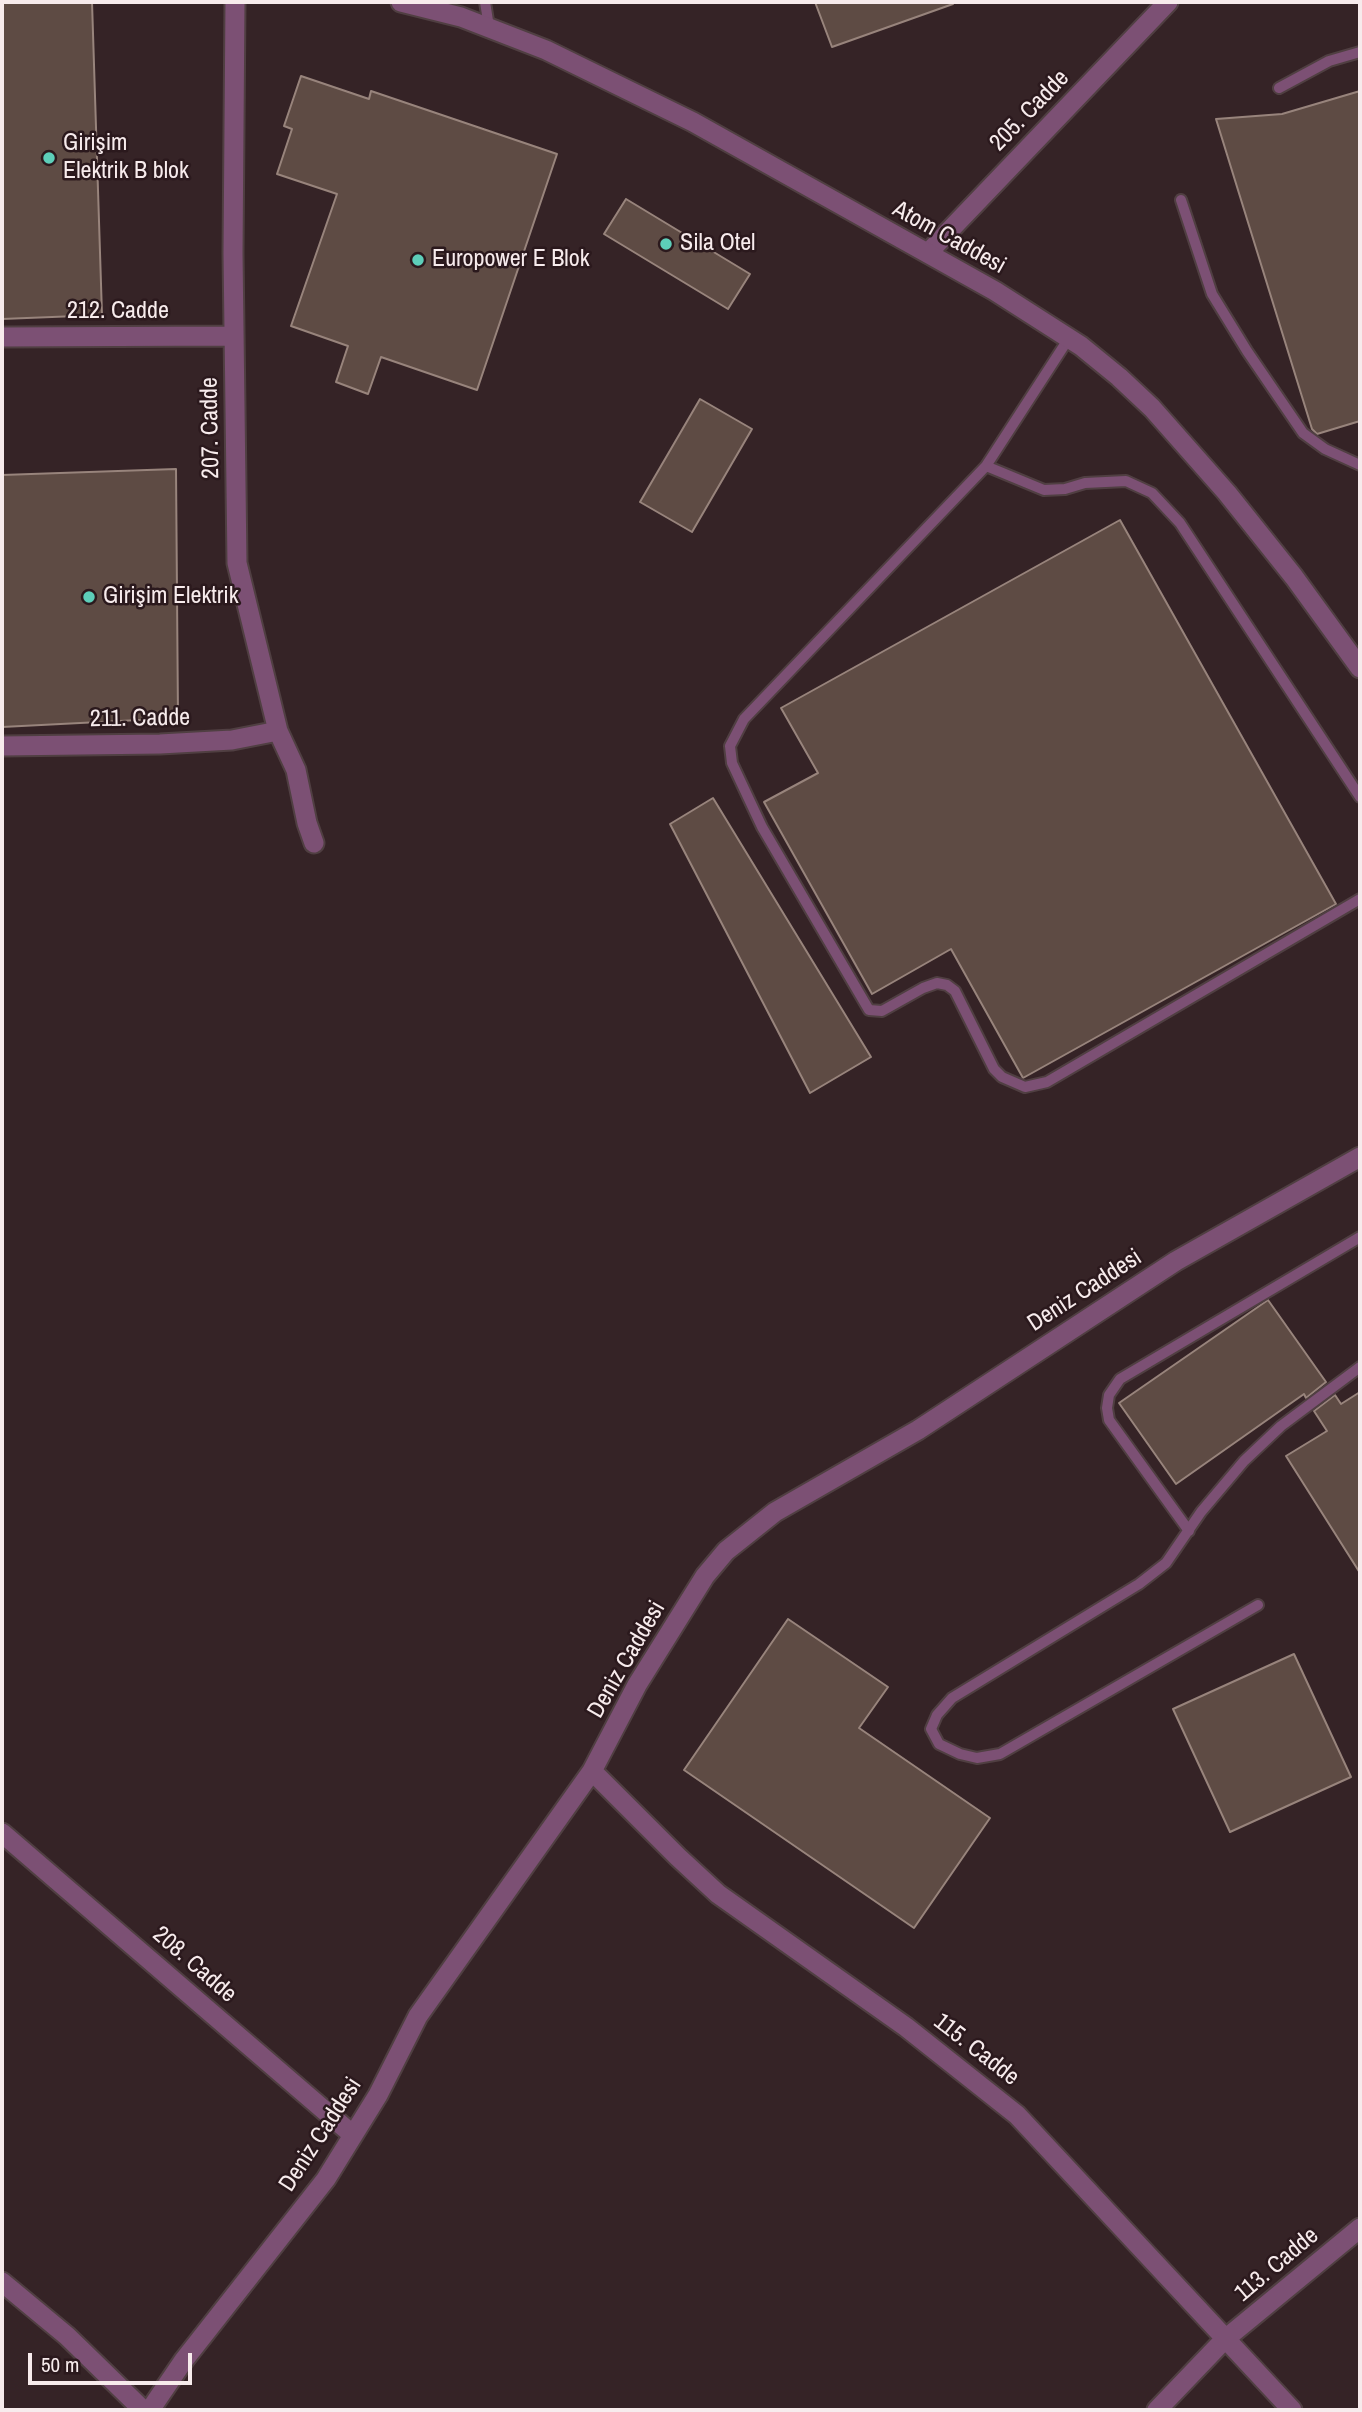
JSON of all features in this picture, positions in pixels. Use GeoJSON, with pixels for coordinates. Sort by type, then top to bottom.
{"type":"FeatureCollection","features":[{"type":"Feature","properties":{"kind":"street","name":"207. Cadde"},"geometry":{"type":"LineString","coordinates":[[235,2],[234,336],[237,563],[278,731],[296,770],[314,843]]}},
{"type":"Feature","properties":{"kind":"street","name":"Atom Caddesi"},"geometry":{"type":"LineString","coordinates":[[401,2],[461,17],[546,50],[693,122],[995,291],[1069,338],[1119,377],[1161,417],[1294,576],[1360,668]]}},
{"type":"Feature","properties":{"kind":"street","name":"205. Cadde"},"geometry":{"type":"LineString","coordinates":[[928,253],[1163,4]]}},
{"type":"Feature","properties":{"kind":"street","name":"212. Cadde"},"geometry":{"type":"LineString","coordinates":[[2,337],[234,336]]}},
{"type":"Feature","properties":{"kind":"street","name":"211. Cadde"},"geometry":{"type":"LineString","coordinates":[[2,746],[232,740],[278,731]]}},
{"type":"Feature","properties":{"kind":"street","name":"Deniz Caddesi"},"geometry":{"type":"LineString","coordinates":[[150,2410],[184,2360],[326,2179],[378,2095],[418,2016],[592,1771],[638,1685],[705,1576],[726,1551],[775,1512],[918,1430],[1176,1261],[1360,1157]]}},
{"type":"Feature","properties":{"kind":"street","name":"115. Cadde"},"geometry":{"type":"LineString","coordinates":[[592,1771],[718,1894],[906,2027],[965,2071],[1017,2115],[1062,2160],[1224,2340],[1292,2410]]}},
{"type":"Feature","properties":{"kind":"street","name":"208. Cadde"},"geometry":{"type":"LineString","coordinates":[[2,1833],[353,2136]]}},
{"type":"Feature","properties":{"kind":"street","name":"113. Cadde"},"geometry":{"type":"LineString","coordinates":[[1157,2410],[1224,2340],[1360,2228]]}},
{"type":"Feature","properties":{"kind":"street"},"geometry":{"type":"LineString","coordinates":[[2,2282],[67,2336],[143,2410]]}},
{"type":"Feature","properties":{"kind":"lane"},"geometry":{"type":"LineString","coordinates":[[485,2],[489,27]]}},
{"type":"Feature","properties":{"kind":"lane"},"geometry":{"type":"LineString","coordinates":[[1279,88],[1329,61],[1360,52]]}},
{"type":"Feature","properties":{"kind":"lane"},"geometry":{"type":"LineString","coordinates":[[1181,200],[1212,294],[1247,351],[1303,433],[1325,449],[1360,465]]}},
{"type":"Feature","properties":{"kind":"lane"},"geometry":{"type":"LineString","coordinates":[[1069,338],[986,466],[744,719],[730,746],[732,763],[762,827],[869,1010],[882,1011],[937,983],[947,985],[955,991],[995,1069],[1002,1077],[1025,1087],[1047,1082],[1360,899]]}},
{"type":"Feature","properties":{"kind":"lane"},"geometry":{"type":"LineString","coordinates":[[986,466],[1044,490],[1065,489],[1085,483],[1126,481],[1152,493],[1180,523],[1360,797]]}},
{"type":"Feature","properties":{"kind":"lane"},"geometry":{"type":"LineString","coordinates":[[1189,1531],[1109,1420],[1109,1395],[1120,1379],[1360,1237]]}},
{"type":"Feature","properties":{"kind":"lane"},"geometry":{"type":"LineString","coordinates":[[1258,1605],[1000,1754],[977,1758],[939,1744],[931,1729],[937,1715],[952,1698],[1139,1584],[1166,1563],[1201,1513],[1244,1461],[1281,1426],[1360,1367]]}},
{"type":"Feature","properties":{"kind":"building","name":"Girişim Elektrik B blok"},"geometry":{"type":"Polygon","coordinates":[[[2,2],[92,2],[102,315],[2,319],[2,2]]]}},
{"type":"Feature","properties":{"kind":"building"},"geometry":{"type":"Polygon","coordinates":[[[815,2],[953,2],[953,4],[832,47],[815,2]]]}},
{"type":"Feature","properties":{"kind":"building","name":"Europower E Blok"},"geometry":{"type":"Polygon","coordinates":[[[301,76],[369,99],[371,91],[557,154],[477,390],[381,357],[368,394],[336,382],[348,346],[291,326],[337,194],[277,174],[292,129],[284,126],[301,76]]]}},
{"type":"Feature","properties":{"kind":"building"},"geometry":{"type":"Polygon","coordinates":[[[1360,91],[1360,421],[1317,434],[1312,429],[1216,119],[1282,114],[1360,91]]]}},
{"type":"Feature","properties":{"kind":"building"},"geometry":{"type":"Polygon","coordinates":[[[626,199],[750,274],[728,309],[604,234],[626,199]]]}},
{"type":"Feature","properties":{"kind":"building"},"geometry":{"type":"Polygon","coordinates":[[[700,399],[752,429],[692,532],[640,502],[700,399]]]}},
{"type":"Feature","properties":{"kind":"building","name":"Girişim Elektrik"},"geometry":{"type":"Polygon","coordinates":[[[176,469],[178,718],[2,727],[2,475],[176,469]]]}},
{"type":"Feature","properties":{"kind":"building"},"geometry":{"type":"Polygon","coordinates":[[[1120,520],[1336,904],[1023,1078],[951,949],[872,994],[764,802],[818,773],[781,708],[1120,520]]]}},
{"type":"Feature","properties":{"kind":"building"},"geometry":{"type":"Polygon","coordinates":[[[713,798],[871,1057],[810,1093],[670,824],[713,798]]]}},
{"type":"Feature","properties":{"kind":"building"},"geometry":{"type":"Polygon","coordinates":[[[1268,1300],[1326,1382],[1306,1398],[1304,1394],[1176,1484],[1119,1403],[1268,1300]]]}},
{"type":"Feature","properties":{"kind":"building"},"geometry":{"type":"Polygon","coordinates":[[[1360,1392],[1360,1573],[1286,1456],[1327,1431],[1314,1411],[1335,1395],[1341,1404],[1360,1392]]]}},
{"type":"Feature","properties":{"kind":"building"},"geometry":{"type":"Polygon","coordinates":[[[788,1619],[888,1687],[859,1728],[990,1818],[914,1928],[684,1770],[788,1619]]]}},
{"type":"Feature","properties":{"kind":"building"},"geometry":{"type":"Polygon","coordinates":[[[1294,1654],[1351,1777],[1230,1832],[1173,1709],[1294,1654]]]}},
{"type":"Feature","properties":{"kind":"place","name":"Girişim Elektrik B blok"},"geometry":{"type":"Point","coordinates":[49,158]}},
{"type":"Feature","properties":{"kind":"place","name":"Sila Otel"},"geometry":{"type":"Point","coordinates":[666,244]}},
{"type":"Feature","properties":{"kind":"place","name":"Europower E Blok"},"geometry":{"type":"Point","coordinates":[418,260]}},
{"type":"Feature","properties":{"kind":"place","name":"Girişim Elektrik"},"geometry":{"type":"Point","coordinates":[89,597]}}]}
